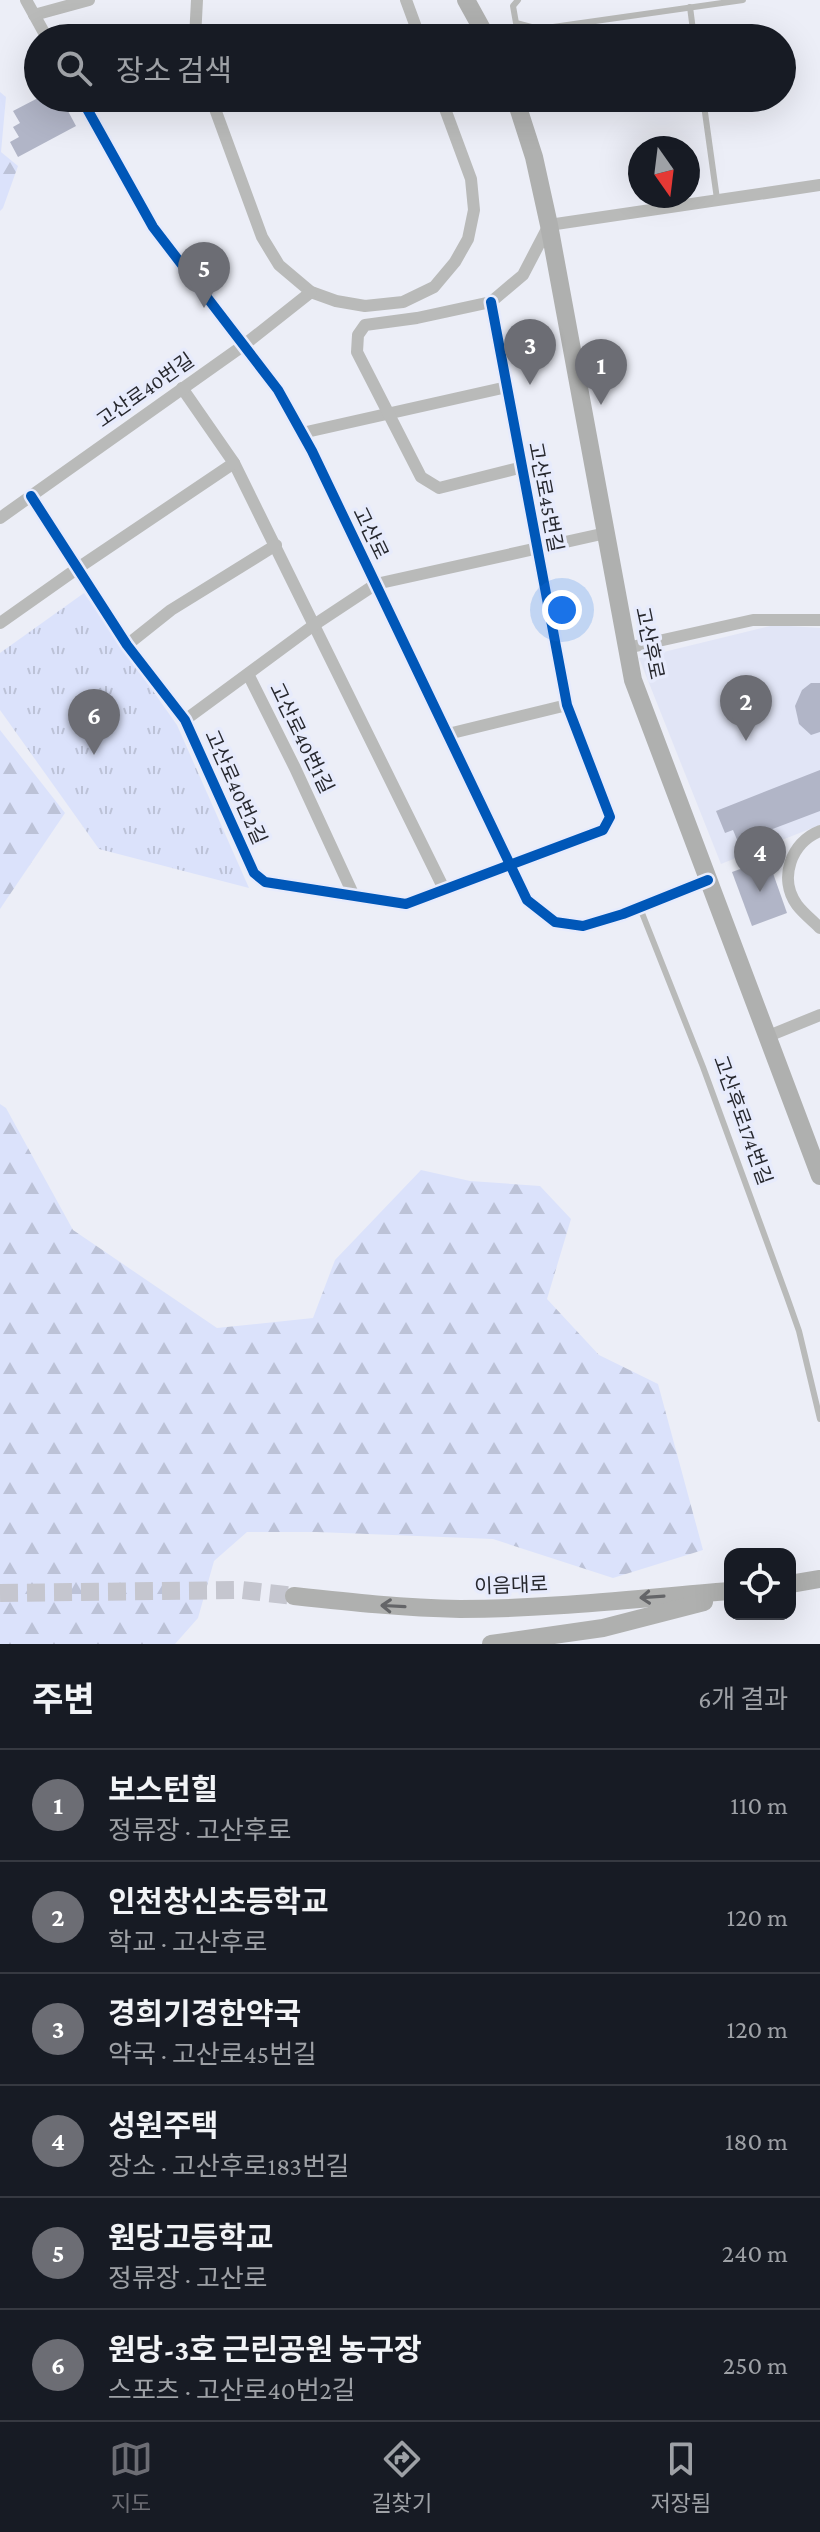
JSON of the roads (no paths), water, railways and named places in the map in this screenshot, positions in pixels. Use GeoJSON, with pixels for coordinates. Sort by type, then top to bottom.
{"type":"FeatureCollection","features":[{"type":"Feature","properties":{"kind":"main road"},"geometry":{"type":"LineString","coordinates":[[466,0],[479,24]]}},
{"type":"Feature","properties":{"kind":"main road","name":"고산후로"},"geometry":{"type":"LineString","coordinates":[[520,112],[534,157],[549,225],[633,680],[820,1176]]}},
{"type":"Feature","properties":{"kind":"main road"},"geometry":{"type":"LineString","coordinates":[[796,1583],[820,1579]]}},
{"type":"Feature","properties":{"kind":"main road","name":"이음대로"},"geometry":{"type":"LineString","coordinates":[[294,1596],[375,1605],[459,1609],[724,1593]]}},
{"type":"Feature","properties":{"kind":"main road","name":"이음대로"},"geometry":{"type":"LineString","coordinates":[[491,1644],[603,1628],[724,1595]]}},
{"type":"Feature","properties":{"kind":"street"},"geometry":{"type":"LineString","coordinates":[[26,0],[39,24]]}},
{"type":"Feature","properties":{"kind":"street"},"geometry":{"type":"LineString","coordinates":[[34,15],[89,0]]}},
{"type":"Feature","properties":{"kind":"street"},"geometry":{"type":"LineString","coordinates":[[196,24],[197,0]]}},
{"type":"Feature","properties":{"kind":"street"},"geometry":{"type":"LineString","coordinates":[[406,0],[415,24]]}},
{"type":"Feature","properties":{"kind":"street","name":"고산로"},"geometry":{"type":"LineString","coordinates":[[89,112],[153,227],[278,390],[302,433],[527,900],[555,922],[583,926],[640,908]]}},
{"type":"Feature","properties":{"kind":"street"},"geometry":{"type":"LineString","coordinates":[[216,112],[262,237],[279,265],[311,292],[336,301],[365,306],[403,302],[434,287],[455,262],[468,239],[474,210],[471,179],[446,112]]}},
{"type":"Feature","properties":{"kind":"street"},"geometry":{"type":"LineString","coordinates":[[523,467],[439,488],[421,477],[357,352],[358,335],[365,325],[417,318],[491,302],[523,275],[549,225],[820,185]]}},
{"type":"Feature","properties":{"kind":"street","name":"고산로40번길"},"geometry":{"type":"LineString","coordinates":[[0,518],[244,345],[311,292]]}},
{"type":"Feature","properties":{"kind":"street","name":"고산로45번길"},"geometry":{"type":"LineString","coordinates":[[491,302],[567,705],[610,817],[603,830],[510,864]]}},
{"type":"Feature","properties":{"kind":"street"},"geometry":{"type":"LineString","coordinates":[[302,433],[507,387]]}},
{"type":"Feature","properties":{"kind":"street"},"geometry":{"type":"LineString","coordinates":[[182,388],[234,463],[444,889]]}},
{"type":"Feature","properties":{"kind":"street"},"geometry":{"type":"LineString","coordinates":[[0,623],[234,463]]}},
{"type":"Feature","properties":{"kind":"street","name":"고산로40번2길"},"geometry":{"type":"LineString","coordinates":[[31,496],[127,645],[185,720],[254,873],[265,882],[406,904],[510,864]]}},
{"type":"Feature","properties":{"kind":"street"},"geometry":{"type":"LineString","coordinates":[[376,584],[606,533]]}},
{"type":"Feature","properties":{"kind":"street"},"geometry":{"type":"LineString","coordinates":[[127,645],[171,610],[276,545]]}},
{"type":"Feature","properties":{"kind":"street","name":"고산로40번1길"},"geometry":{"type":"LineString","coordinates":[[354,896],[248,674],[376,584]]}},
{"type":"Feature","properties":{"kind":"street"},"geometry":{"type":"LineString","coordinates":[[627,648],[753,620],[820,620]]}},
{"type":"Feature","properties":{"kind":"street"},"geometry":{"type":"LineString","coordinates":[[185,720],[248,674]]}},
{"type":"Feature","properties":{"kind":"street"},"geometry":{"type":"LineString","coordinates":[[448,734],[567,705]]}},
{"type":"Feature","properties":{"kind":"street"},"geometry":{"type":"LineString","coordinates":[[820,831],[808,836],[790,858],[788,881],[796,904],[820,928]]}},
{"type":"Feature","properties":{"kind":"street"},"geometry":{"type":"LineString","coordinates":[[640,908],[708,880]]}},
{"type":"Feature","properties":{"kind":"street"},"geometry":{"type":"LineString","coordinates":[[766,1037],[820,1015]]}},
{"type":"Feature","properties":{"kind":"lane"},"geometry":{"type":"LineString","coordinates":[[518,0],[513,6],[516,23],[520,24]]}},
{"type":"Feature","properties":{"kind":"lane"},"geometry":{"type":"LineString","coordinates":[[573,24],[743,0]]}},
{"type":"Feature","properties":{"kind":"lane"},"geometry":{"type":"LineString","coordinates":[[690,7],[692,24]]}},
{"type":"Feature","properties":{"kind":"lane"},"geometry":{"type":"LineString","coordinates":[[705,112],[717,199]]}},
{"type":"Feature","properties":{"kind":"lane","name":"고산후로174번길"},"geometry":{"type":"LineString","coordinates":[[640,908],[692,1038],[799,1331],[820,1419]]}},
{"type":"Feature","properties":{"kind":"tunnel"},"geometry":{"type":"LineString","coordinates":[[0,1593],[242,1590],[294,1596]]}},
{"type":"Feature","properties":{"kind":"place","name":"원당고등학교"},"geometry":{"type":"Point","coordinates":[204,308]}},
{"type":"Feature","properties":{"kind":"place","name":"경희기경한약국"},"geometry":{"type":"Point","coordinates":[530,385]}},
{"type":"Feature","properties":{"kind":"place","name":"보스턴힐"},"geometry":{"type":"Point","coordinates":[601,405]}},
{"type":"Feature","properties":{"kind":"place","name":"인천창신초등학교"},"geometry":{"type":"Point","coordinates":[746,741]}},
{"type":"Feature","properties":{"kind":"place","name":"원당-3호 근린공원 농구장"},"geometry":{"type":"Point","coordinates":[94,755]}},
{"type":"Feature","properties":{"kind":"place","name":"성원주택"},"geometry":{"type":"Point","coordinates":[760,892]}}]}
